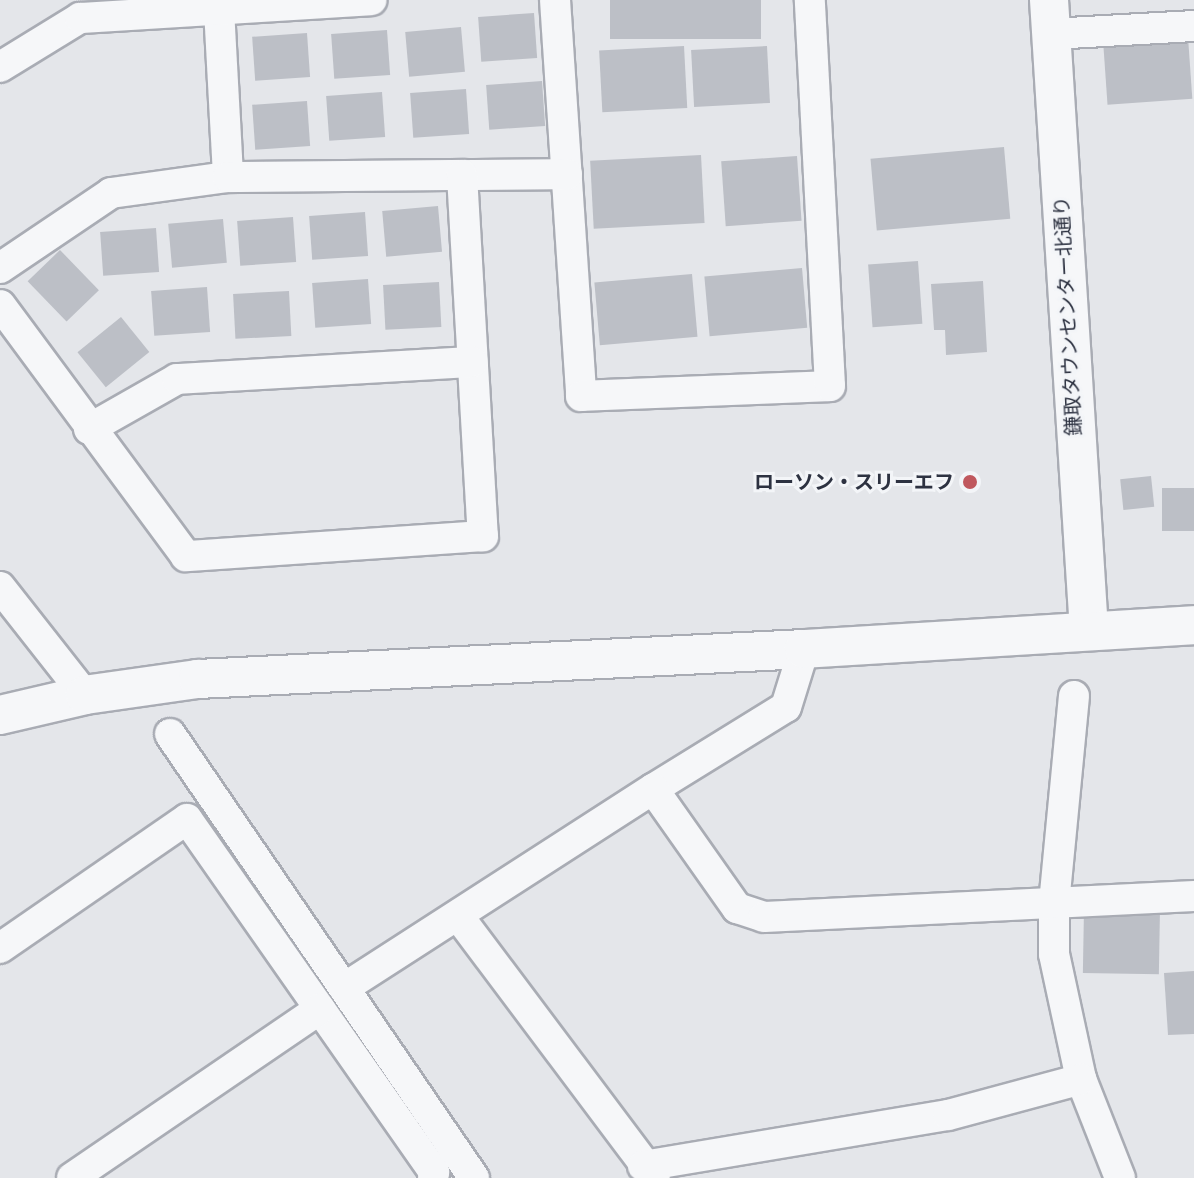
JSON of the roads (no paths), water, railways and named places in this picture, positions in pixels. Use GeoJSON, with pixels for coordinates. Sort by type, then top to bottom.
{"type":"FeatureCollection","features":[{"type":"Feature","properties":{"kind":"street"},"geometry":{"type":"LineString","coordinates":[[0,67],[80,18],[371,0]]}},
{"type":"Feature","properties":{"kind":"street"},"geometry":{"type":"LineString","coordinates":[[555,0],[581,396],[830,386],[810,0]]}},
{"type":"Feature","properties":{"kind":"street"},"geometry":{"type":"LineString","coordinates":[[219,9],[228,177]]}},
{"type":"Feature","properties":{"kind":"street"},"geometry":{"type":"LineString","coordinates":[[1050,17],[1194,26]]}},
{"type":"Feature","properties":{"kind":"street","name":"鎌取タウンセンター北通り"},"geometry":{"type":"LineString","coordinates":[[1050,17],[1089,631]]}},
{"type":"Feature","properties":{"kind":"street"},"geometry":{"type":"LineString","coordinates":[[0,268],[111,193],[228,177],[567,174]]}},
{"type":"Feature","properties":{"kind":"street"},"geometry":{"type":"LineString","coordinates":[[0,305],[186,556],[483,536],[462,175]]}},
{"type":"Feature","properties":{"kind":"street"},"geometry":{"type":"LineString","coordinates":[[89,429],[177,379],[473,362]]}},
{"type":"Feature","properties":{"kind":"street"},"geometry":{"type":"LineString","coordinates":[[0,587],[85,695]]}},
{"type":"Feature","properties":{"kind":"street"},"geometry":{"type":"LineString","coordinates":[[0,715],[85,695],[198,679],[804,649],[1194,625]]}},
{"type":"Feature","properties":{"kind":"street"},"geometry":{"type":"LineString","coordinates":[[344,988],[786,707],[804,649]]}},
{"type":"Feature","properties":{"kind":"street"},"geometry":{"type":"LineString","coordinates":[[1074,696],[1054,904],[1054,954],[1081,1079],[1120,1178]]}},
{"type":"Feature","properties":{"kind":"street"},"geometry":{"type":"LineString","coordinates":[[170,734],[474,1178]]}},
{"type":"Feature","properties":{"kind":"street"},"geometry":{"type":"LineString","coordinates":[[653,789],[737,908],[764,917],[1194,896]]}},
{"type":"Feature","properties":{"kind":"street"},"geometry":{"type":"LineString","coordinates":[[0,948],[187,819],[434,1172],[433,1178]]}},
{"type":"Feature","properties":{"kind":"street"},"geometry":{"type":"LineString","coordinates":[[459,917],[649,1172],[948,1115],[1081,1079]]}},
{"type":"Feature","properties":{"kind":"street"},"geometry":{"type":"LineString","coordinates":[[72,1178],[320,1009]]}},
{"type":"Feature","properties":{"kind":"place","name":"ローソン・スリーエフ"},"geometry":{"type":"Point","coordinates":[970,482]}}]}
